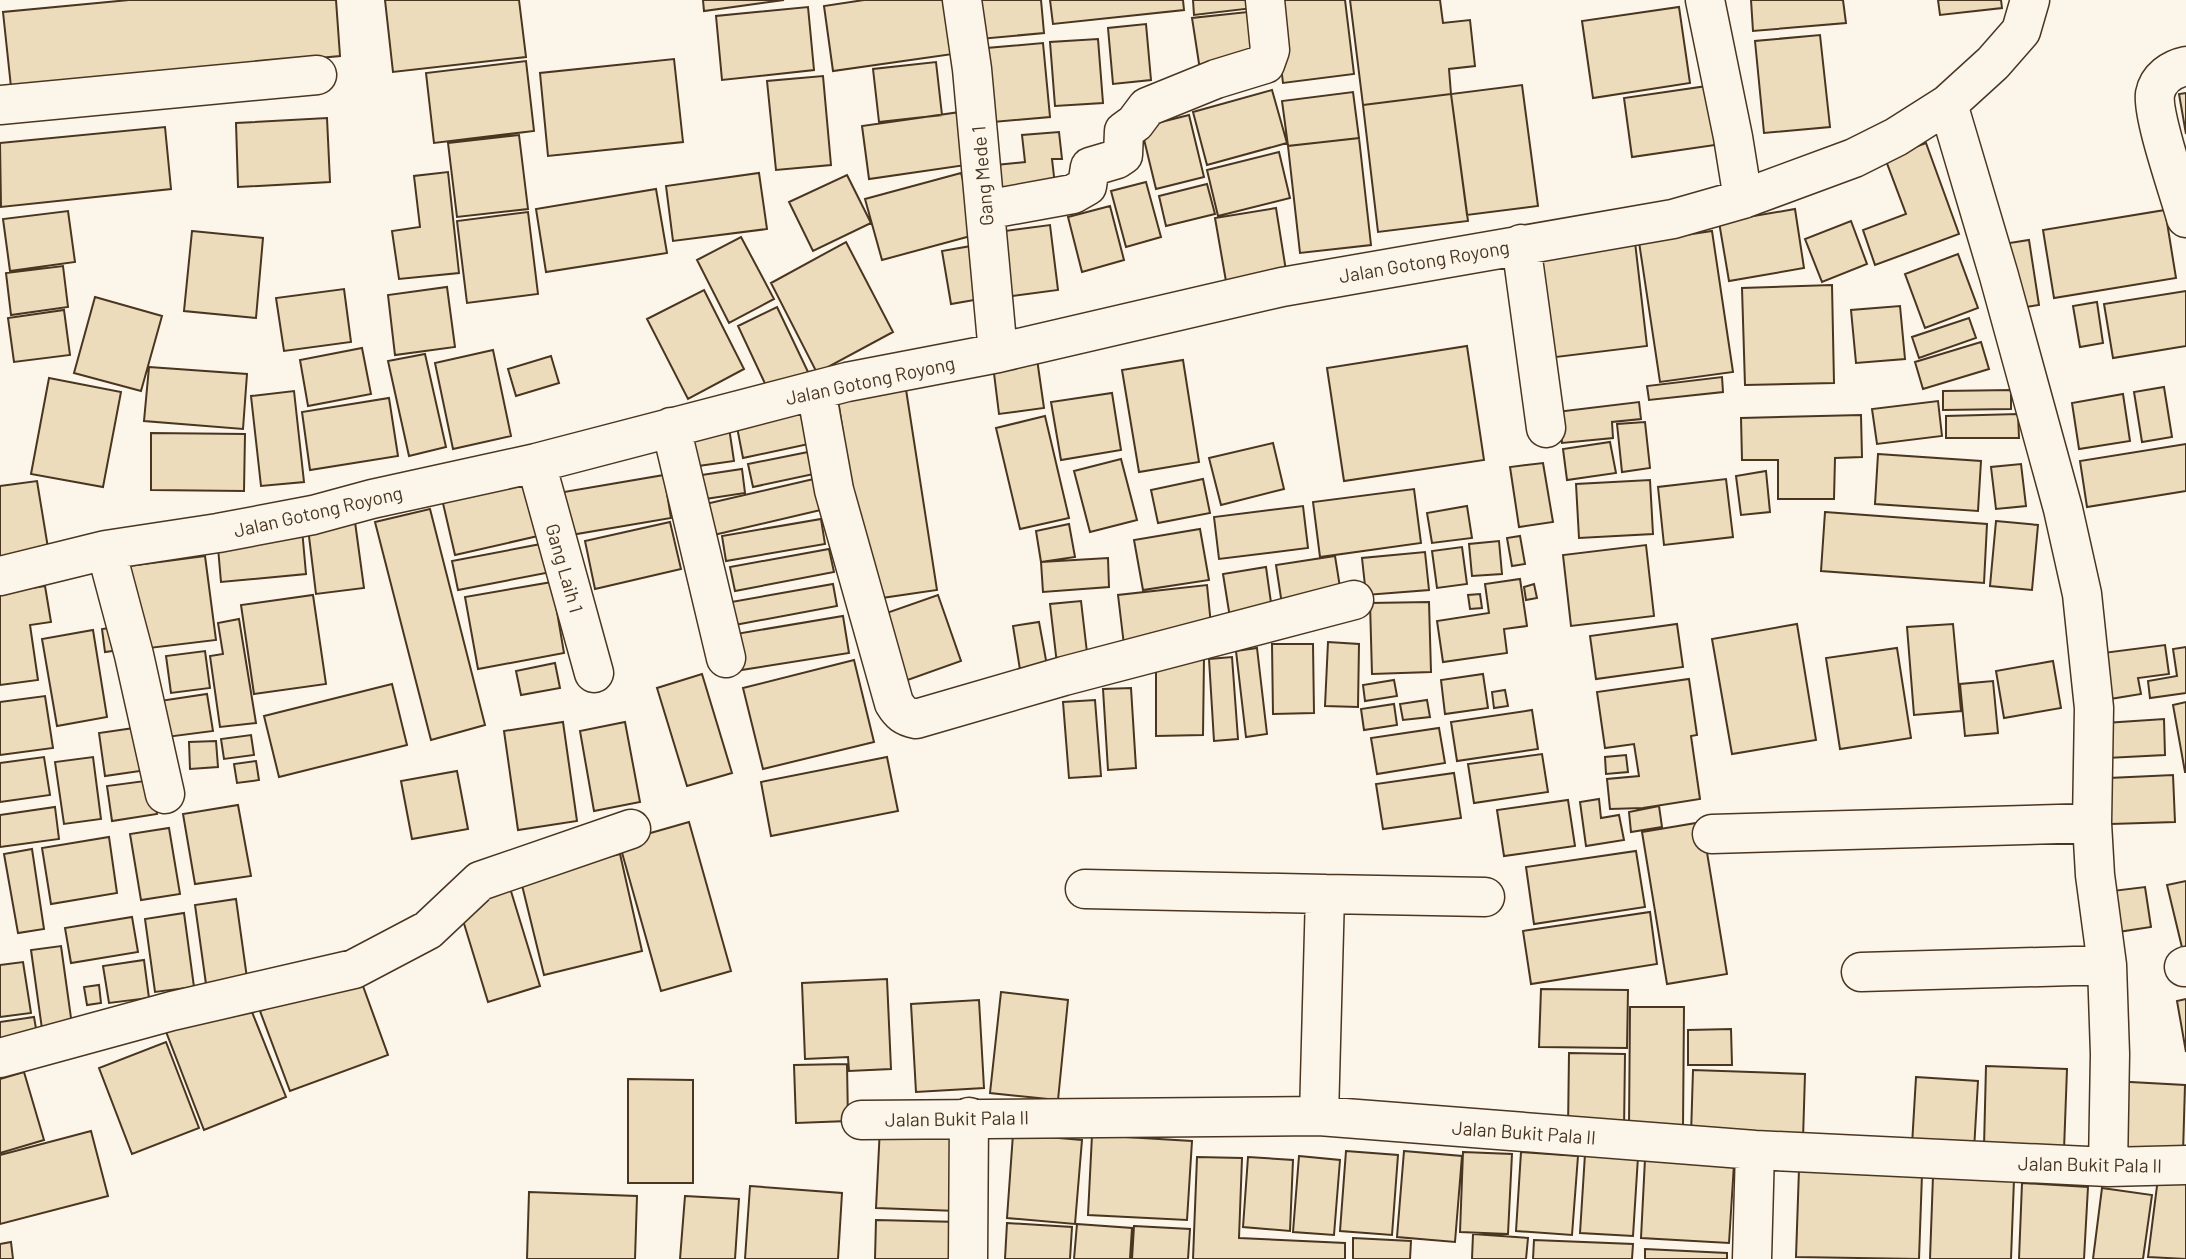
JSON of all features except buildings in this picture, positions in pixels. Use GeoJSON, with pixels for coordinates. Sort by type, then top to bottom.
{"type":"FeatureCollection","features":[{"type":"Feature","properties":{"kind":"street","name":"Gang Mede 1"},"geometry":{"type":"LineString","coordinates":[[962,0],[972,69],[998,353]]}},
{"type":"Feature","properties":{"kind":"street"},"geometry":{"type":"LineString","coordinates":[[985,210],[1073,194],[1087,186],[1090,167],[1123,155],[1124,131],[1135,123],[1147,107],[1216,79],[1265,64],[1270,50],[1265,0]]}},
{"type":"Feature","properties":{"kind":"street"},"geometry":{"type":"LineString","coordinates":[[1705,0],[1733,137],[1742,199]]}},
{"type":"Feature","properties":{"kind":"street","name":"Jalan Gotong Royong"},"geometry":{"type":"LineString","coordinates":[[0,576],[106,550],[313,515],[372,499],[536,463],[847,382],[998,353],[1282,287],[1673,219],[1742,199],[1854,159],[1896,136],[1948,104],[1993,62],[2021,30],[2032,1]]}},
{"type":"Feature","properties":{"kind":"street"},"geometry":{"type":"LineString","coordinates":[[2186,66],[2175,68],[2160,80],[2155,94],[2157,114],[2186,218]]}},
{"type":"Feature","properties":{"kind":"street"},"geometry":{"type":"LineString","coordinates":[[0,105],[317,75]]}},
{"type":"Feature","properties":{"kind":"street"},"geometry":{"type":"LineString","coordinates":[[1948,104],[1999,276],[2073,551],[2090,655],[2094,708],[2092,823],[2095,876],[2107,965],[2110,1054],[2108,1167]]}},
{"type":"Feature","properties":{"kind":"street"},"geometry":{"type":"LineString","coordinates":[[1521,244],[1546,428]]}},
{"type":"Feature","properties":{"kind":"street"},"geometry":{"type":"LineString","coordinates":[[816,390],[834,490],[861,592],[894,703],[907,718],[916,719],[1064,676],[1354,600]]}},
{"type":"Feature","properties":{"kind":"street"},"geometry":{"type":"LineString","coordinates":[[671,427],[726,658]]}},
{"type":"Feature","properties":{"kind":"street","name":"Gang Laih 1"},"geometry":{"type":"LineString","coordinates":[[536,463],[594,673]]}},
{"type":"Feature","properties":{"kind":"street"},"geometry":{"type":"LineString","coordinates":[[106,550],[134,655],[165,794]]}},
{"type":"Feature","properties":{"kind":"street"},"geometry":{"type":"LineString","coordinates":[[1712,834],[2092,823]]}},
{"type":"Feature","properties":{"kind":"street"},"geometry":{"type":"LineString","coordinates":[[0,1058],[172,1011],[354,969],[428,930],[480,881],[631,829]]}},
{"type":"Feature","properties":{"kind":"street"},"geometry":{"type":"LineString","coordinates":[[1085,889],[1485,897]]}},
{"type":"Feature","properties":{"kind":"street"},"geometry":{"type":"LineString","coordinates":[[1319,1116],[1325,894]]}},
{"type":"Feature","properties":{"kind":"street"},"geometry":{"type":"LineString","coordinates":[[1861,972],[2107,965]]}},
{"type":"Feature","properties":{"kind":"street","name":"Jalan Bukit Pala II"},"geometry":{"type":"LineString","coordinates":[[861,1119],[1319,1116],[1755,1150],[2108,1167],[2186,1165]]}},
{"type":"Feature","properties":{"kind":"street"},"geometry":{"type":"LineString","coordinates":[[968,1259],[969,1117]]}},
{"type":"Feature","properties":{"kind":"street"},"geometry":{"type":"LineString","coordinates":[[1752,1259],[1755,1150]]}}]}
